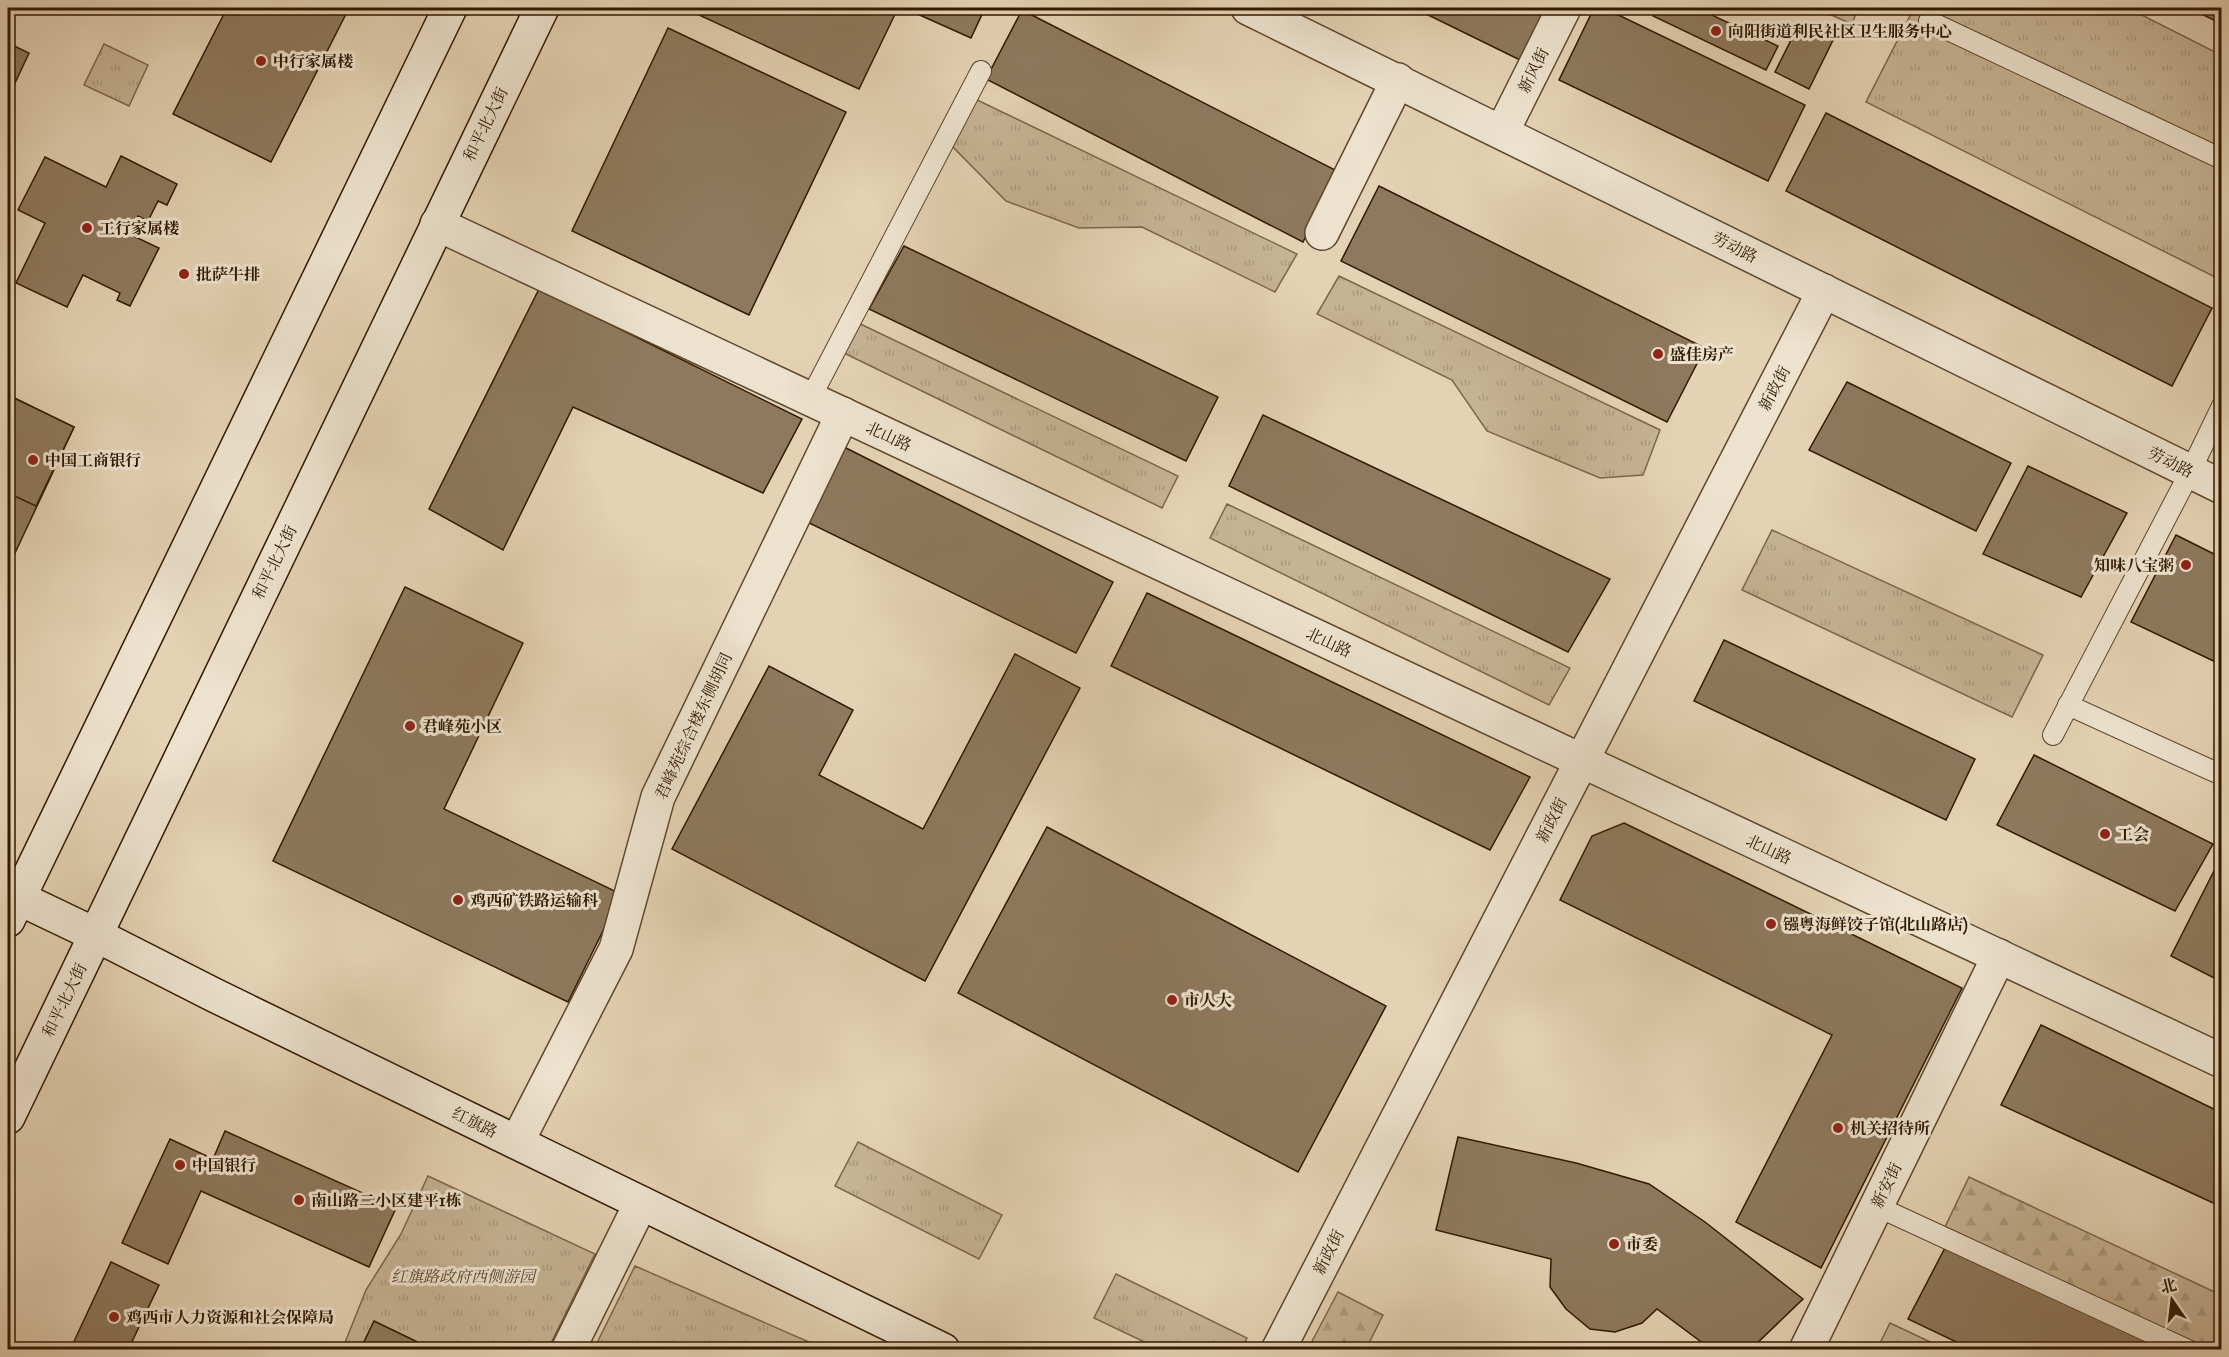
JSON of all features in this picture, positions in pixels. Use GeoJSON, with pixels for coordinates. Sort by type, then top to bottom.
{"type":"FeatureCollection","features":[{"type":"Feature","properties":{"kind":"street"},"geometry":{"type":"LineString","coordinates":[[11,903],[450,8]]}},
{"type":"Feature","properties":{"kind":"street","name":"和平北大街"},"geometry":{"type":"LineString","coordinates":[[8,1117],[542,8]]}},
{"type":"Feature","properties":{"kind":"street","name":"劳动路"},"geometry":{"type":"LineString","coordinates":[[1248,8],[2222,487]]}},
{"type":"Feature","properties":{"kind":"street","name":"新风街"},"geometry":{"type":"LineString","coordinates":[[1502,132],[1564,8]]}},
{"type":"Feature","properties":{"kind":"street"},"geometry":{"type":"LineString","coordinates":[[1322,233],[1398,80]]}},
{"type":"Feature","properties":{"kind":"street","name":"北山路"},"geometry":{"type":"LineString","coordinates":[[437,224],[2222,1061]]}},
{"type":"Feature","properties":{"kind":"street","name":"新政街"},"geometry":{"type":"LineString","coordinates":[[1278,1350],[1824,291]]}},
{"type":"Feature","properties":{"kind":"street","name":"君峰苑综合楼东侧胡同"},"geometry":{"type":"LineString","coordinates":[[517,1142],[616,949],[658,797],[843,414]]}},
{"type":"Feature","properties":{"kind":"street","name":"红旗路"},"geometry":{"type":"LineString","coordinates":[[11,903],[96,935],[214,995],[943,1349]]}},
{"type":"Feature","properties":{"kind":"street","name":"新安街"},"geometry":{"type":"LineString","coordinates":[[1806,1350],[1999,956]]}},
{"type":"Feature","properties":{"kind":"street"},"geometry":{"type":"LineString","coordinates":[[568,1350],[641,1203]]}},
{"type":"Feature","properties":{"kind":"lane"},"geometry":{"type":"LineString","coordinates":[[1929,21],[2222,159]]}},
{"type":"Feature","properties":{"kind":"lane"},"geometry":{"type":"LineString","coordinates":[[810,399],[981,71]]}},
{"type":"Feature","properties":{"kind":"lane"},"geometry":{"type":"LineString","coordinates":[[2053,735],[2222,406]]}},
{"type":"Feature","properties":{"kind":"lane"},"geometry":{"type":"LineString","coordinates":[[2068,705],[2215,772]]}},
{"type":"Feature","properties":{"kind":"lane"},"geometry":{"type":"LineString","coordinates":[[1876,1206],[2188,1350]]}},
{"type":"Feature","properties":{"kind":"green space"},"geometry":{"type":"Polygon","coordinates":[[[1815,8],[1858,8],[1852,24],[1815,8]]]}},
{"type":"Feature","properties":{"kind":"green space"},"geometry":{"type":"Polygon","coordinates":[[[1914,8],[2128,8],[2221,55],[2221,280],[1866,102],[1914,8]]]}},
{"type":"Feature","properties":{"kind":"green space"},"geometry":{"type":"Polygon","coordinates":[[[104,44],[148,65],[129,106],[84,85],[104,44]]]}},
{"type":"Feature","properties":{"kind":"green space"},"geometry":{"type":"Polygon","coordinates":[[[973,98],[1297,254],[1275,292],[1142,227],[1079,228],[1006,201],[951,145],[973,98]]]}},
{"type":"Feature","properties":{"kind":"green space"},"geometry":{"type":"Polygon","coordinates":[[[1339,276],[1660,430],[1643,475],[1600,478],[1487,431],[1452,380],[1317,314],[1339,276]]]}},
{"type":"Feature","properties":{"kind":"green space"},"geometry":{"type":"Polygon","coordinates":[[[852,320],[1178,476],[1162,508],[842,352],[852,320]]]}},
{"type":"Feature","properties":{"kind":"green space"},"geometry":{"type":"Polygon","coordinates":[[[1227,504],[1570,668],[1549,705],[1210,538],[1227,504]]]}},
{"type":"Feature","properties":{"kind":"green space"},"geometry":{"type":"Polygon","coordinates":[[[1772,530],[2043,655],[2012,717],[1742,590],[1772,530]]]}},
{"type":"Feature","properties":{"kind":"green space"},"geometry":{"type":"Polygon","coordinates":[[[858,1142],[1002,1215],[979,1259],[835,1186],[858,1142]]]}},
{"type":"Feature","properties":{"kind":"green space","name":"红旗路政府西侧游园"},"geometry":{"type":"Polygon","coordinates":[[[428,1176],[595,1254],[548,1349],[342,1350],[366,1290],[401,1234],[428,1176]]]}},
{"type":"Feature","properties":{"kind":"green space"},"geometry":{"type":"Polygon","coordinates":[[[1969,1177],[2221,1295],[2221,1349],[2205,1349],[1945,1227],[1969,1177]]]}},
{"type":"Feature","properties":{"kind":"green space"},"geometry":{"type":"Polygon","coordinates":[[[635,1266],[825,1349],[594,1349],[635,1266]]]}},
{"type":"Feature","properties":{"kind":"green space"},"geometry":{"type":"Polygon","coordinates":[[[1116,1274],[1247,1338],[1241,1349],[1159,1349],[1094,1318],[1116,1274]]]}},
{"type":"Feature","properties":{"kind":"green space"},"geometry":{"type":"Polygon","coordinates":[[[1338,1292],[1383,1315],[1366,1349],[1308,1349],[1338,1292]]]}},
{"type":"Feature","properties":{"kind":"green space"},"geometry":{"type":"Polygon","coordinates":[[[1890,1323],[1945,1349],[1877,1349],[1890,1323]]]}},
{"type":"Feature","properties":{"kind":"building","name":"中行家属楼"},"geometry":{"type":"Polygon","coordinates":[[[227,8],[349,8],[271,162],[173,114],[227,8]]]}},
{"type":"Feature","properties":{"kind":"building"},"geometry":{"type":"Polygon","coordinates":[[[684,8],[898,8],[859,89],[684,8]]]}},
{"type":"Feature","properties":{"kind":"building"},"geometry":{"type":"Polygon","coordinates":[[[904,8],[985,8],[971,38],[904,8]]]}},
{"type":"Feature","properties":{"kind":"building"},"geometry":{"type":"Polygon","coordinates":[[[1414,8],[1549,8],[1522,61],[1414,8]]]}},
{"type":"Feature","properties":{"kind":"building"},"geometry":{"type":"Polygon","coordinates":[[[1594,8],[1604,8],[1805,105],[1768,181],[1559,80],[1594,8]]]}},
{"type":"Feature","properties":{"kind":"building","name":"向阳街道利民社区卫生服务中心"},"geometry":{"type":"Polygon","coordinates":[[[1658,8],[1697,8],[1778,46],[1766,70],[1653,16],[1658,8]]]}},
{"type":"Feature","properties":{"kind":"building"},"geometry":{"type":"Polygon","coordinates":[[[2189,8],[2222,8],[2222,24],[2189,8]]]}},
{"type":"Feature","properties":{"kind":"building"},"geometry":{"type":"Polygon","coordinates":[[[1022,10],[1339,172],[1303,242],[986,79],[1022,10]]]}},
{"type":"Feature","properties":{"kind":"building"},"geometry":{"type":"Polygon","coordinates":[[[1800,22],[1834,38],[1809,89],[1775,72],[1800,22]]]}},
{"type":"Feature","properties":{"kind":"building"},"geometry":{"type":"Polygon","coordinates":[[[668,28],[846,112],[749,315],[572,231],[668,28]]]}},
{"type":"Feature","properties":{"kind":"building"},"geometry":{"type":"Polygon","coordinates":[[[8,43],[29,53],[8,98],[8,43]]]}},
{"type":"Feature","properties":{"kind":"building"},"geometry":{"type":"Polygon","coordinates":[[[1826,113],[2212,308],[2172,386],[1786,191],[1826,113]]]}},
{"type":"Feature","properties":{"kind":"building","name":"工行家属楼"},"geometry":{"type":"Polygon","coordinates":[[[121,156],[177,184],[167,205],[158,201],[148,221],[138,216],[129,234],[159,248],[130,306],[117,300],[120,293],[83,275],[67,307],[16,283],[45,223],[18,210],[45,157],[106,187],[121,156]]]}},
{"type":"Feature","properties":{"kind":"building"},"geometry":{"type":"Polygon","coordinates":[[[1379,186],[1705,348],[1667,422],[1341,261],[1379,186]]]}},
{"type":"Feature","properties":{"kind":"building"},"geometry":{"type":"Polygon","coordinates":[[[904,246],[1218,397],[1186,461],[869,309],[904,246]]]}},
{"type":"Feature","properties":{"kind":"building"},"geometry":{"type":"Polygon","coordinates":[[[539,289],[802,419],[763,493],[573,407],[503,550],[429,509],[539,289]]]}},
{"type":"Feature","properties":{"kind":"building"},"geometry":{"type":"Polygon","coordinates":[[[1847,382],[2011,463],[1976,531],[1809,450],[1847,382]]]}},
{"type":"Feature","properties":{"kind":"building","name":"中国工商银行"},"geometry":{"type":"Polygon","coordinates":[[[8,395],[74,427],[8,568],[8,395]]]}},
{"type":"Feature","properties":{"kind":"building","name":"中国工商银行"},"geometry":{"type":"Polygon","coordinates":[[[8,395],[74,427],[36,506],[8,493],[8,395]]]}},
{"type":"Feature","properties":{"kind":"building"},"geometry":{"type":"Polygon","coordinates":[[[1263,415],[1610,579],[1568,652],[1229,486],[1263,415]]]}},
{"type":"Feature","properties":{"kind":"building"},"geometry":{"type":"Polygon","coordinates":[[[844,447],[1113,582],[1076,653],[803,520],[844,447]]]}},
{"type":"Feature","properties":{"kind":"building"},"geometry":{"type":"Polygon","coordinates":[[[2028,466],[2127,513],[2081,597],[1983,554],[2028,466]]]}},
{"type":"Feature","properties":{"kind":"building"},"geometry":{"type":"Polygon","coordinates":[[[2176,535],[2222,558],[2222,665],[2131,622],[2176,535]]]}},
{"type":"Feature","properties":{"kind":"building","name":"君峰苑小区"},"geometry":{"type":"Polygon","coordinates":[[[405,587],[523,643],[444,809],[621,894],[568,1002],[273,861],[405,587]]]}},
{"type":"Feature","properties":{"kind":"building"},"geometry":{"type":"Polygon","coordinates":[[[1147,593],[1530,777],[1490,850],[1111,666],[1147,593]]]}},
{"type":"Feature","properties":{"kind":"building"},"geometry":{"type":"Polygon","coordinates":[[[1724,640],[1975,759],[1946,820],[1694,701],[1724,640]]]}},
{"type":"Feature","properties":{"kind":"building"},"geometry":{"type":"Polygon","coordinates":[[[1015,654],[1080,688],[925,981],[672,849],[769,666],[853,710],[819,775],[923,829],[1015,654]]]}},
{"type":"Feature","properties":{"kind":"building","name":"工会"},"geometry":{"type":"Polygon","coordinates":[[[2034,755],[2213,844],[2175,911],[1997,825],[2034,755]]]}},
{"type":"Feature","properties":{"kind":"building","name":"机关招待所"},"geometry":{"type":"Polygon","coordinates":[[[1624,823],[1962,988],[1821,1268],[1736,1222],[1832,1035],[1560,900],[1592,836],[1624,823]]]}},
{"type":"Feature","properties":{"kind":"building","name":"市人大"},"geometry":{"type":"Polygon","coordinates":[[[1047,827],[1386,1006],[1298,1172],[958,993],[1047,827]]]}},
{"type":"Feature","properties":{"kind":"building"},"geometry":{"type":"Polygon","coordinates":[[[2217,865],[2222,867],[2222,982],[2171,956],[2217,865]]]}},
{"type":"Feature","properties":{"kind":"building"},"geometry":{"type":"Polygon","coordinates":[[[2041,1025],[2222,1113],[2222,1207],[2001,1105],[2041,1025]]]}},
{"type":"Feature","properties":{"kind":"building","name":"南山路二小区建平1栋"},"geometry":{"type":"Polygon","coordinates":[[[225,1131],[396,1208],[369,1267],[201,1191],[168,1264],[122,1243],[170,1139],[213,1159],[225,1131]]]}},
{"type":"Feature","properties":{"kind":"building","name":"市委"},"geometry":{"type":"Polygon","coordinates":[[[1458,1137],[1576,1163],[1649,1184],[1705,1222],[1803,1299],[1750,1350],[1712,1350],[1657,1309],[1642,1323],[1615,1332],[1590,1329],[1566,1309],[1550,1287],[1551,1259],[1436,1230],[1458,1137]]]}},
{"type":"Feature","properties":{"kind":"building"},"geometry":{"type":"Polygon","coordinates":[[[1947,1244],[2172,1350],[1973,1350],[1908,1319],[1947,1244]]]}},
{"type":"Feature","properties":{"kind":"building","name":"鸡西市人力资源和社会保障局"},"geometry":{"type":"Polygon","coordinates":[[[111,1262],[159,1285],[128,1350],[70,1350],[111,1262]]]}},
{"type":"Feature","properties":{"kind":"building"},"geometry":{"type":"Polygon","coordinates":[[[374,1321],[434,1350],[360,1350],[374,1321]]]}},
{"type":"Feature","properties":{"kind":"place","name":"向阳街道利民社区卫生服务中心"},"geometry":{"type":"Point","coordinates":[1716,31]}},
{"type":"Feature","properties":{"kind":"place","name":"中行家属楼"},"geometry":{"type":"Point","coordinates":[261,61]}},
{"type":"Feature","properties":{"kind":"place","name":"工行家属楼"},"geometry":{"type":"Point","coordinates":[87,228]}},
{"type":"Feature","properties":{"kind":"place","name":"批萨牛排"},"geometry":{"type":"Point","coordinates":[184,274]}},
{"type":"Feature","properties":{"kind":"place","name":"盛佳房产"},"geometry":{"type":"Point","coordinates":[1658,354]}},
{"type":"Feature","properties":{"kind":"place","name":"中国工商银行"},"geometry":{"type":"Point","coordinates":[33,460]}},
{"type":"Feature","properties":{"kind":"place","name":"知味八宝粥"},"geometry":{"type":"Point","coordinates":[2186,565]}},
{"type":"Feature","properties":{"kind":"place","name":"君峰苑小区"},"geometry":{"type":"Point","coordinates":[410,726]}},
{"type":"Feature","properties":{"kind":"place","name":"工会"},"geometry":{"type":"Point","coordinates":[2105,834]}},
{"type":"Feature","properties":{"kind":"place","name":"鸡西矿铁路运输科"},"geometry":{"type":"Point","coordinates":[458,900]}},
{"type":"Feature","properties":{"kind":"place","name":"镪粤海鲜饺子馆(北山路店)"},"geometry":{"type":"Point","coordinates":[1771,924]}},
{"type":"Feature","properties":{"kind":"place","name":"市人大"},"geometry":{"type":"Point","coordinates":[1172,1000]}},
{"type":"Feature","properties":{"kind":"place","name":"机关招待所"},"geometry":{"type":"Point","coordinates":[1838,1128]}},
{"type":"Feature","properties":{"kind":"place","name":"中国银行"},"geometry":{"type":"Point","coordinates":[180,1165]}},
{"type":"Feature","properties":{"kind":"place","name":"南山路二小区建平1栋"},"geometry":{"type":"Point","coordinates":[299,1200]}},
{"type":"Feature","properties":{"kind":"place","name":"市委"},"geometry":{"type":"Point","coordinates":[1614,1244]}},
{"type":"Feature","properties":{"kind":"place","name":"鸡西市人力资源和社会保障局"},"geometry":{"type":"Point","coordinates":[114,1317]}}]}
